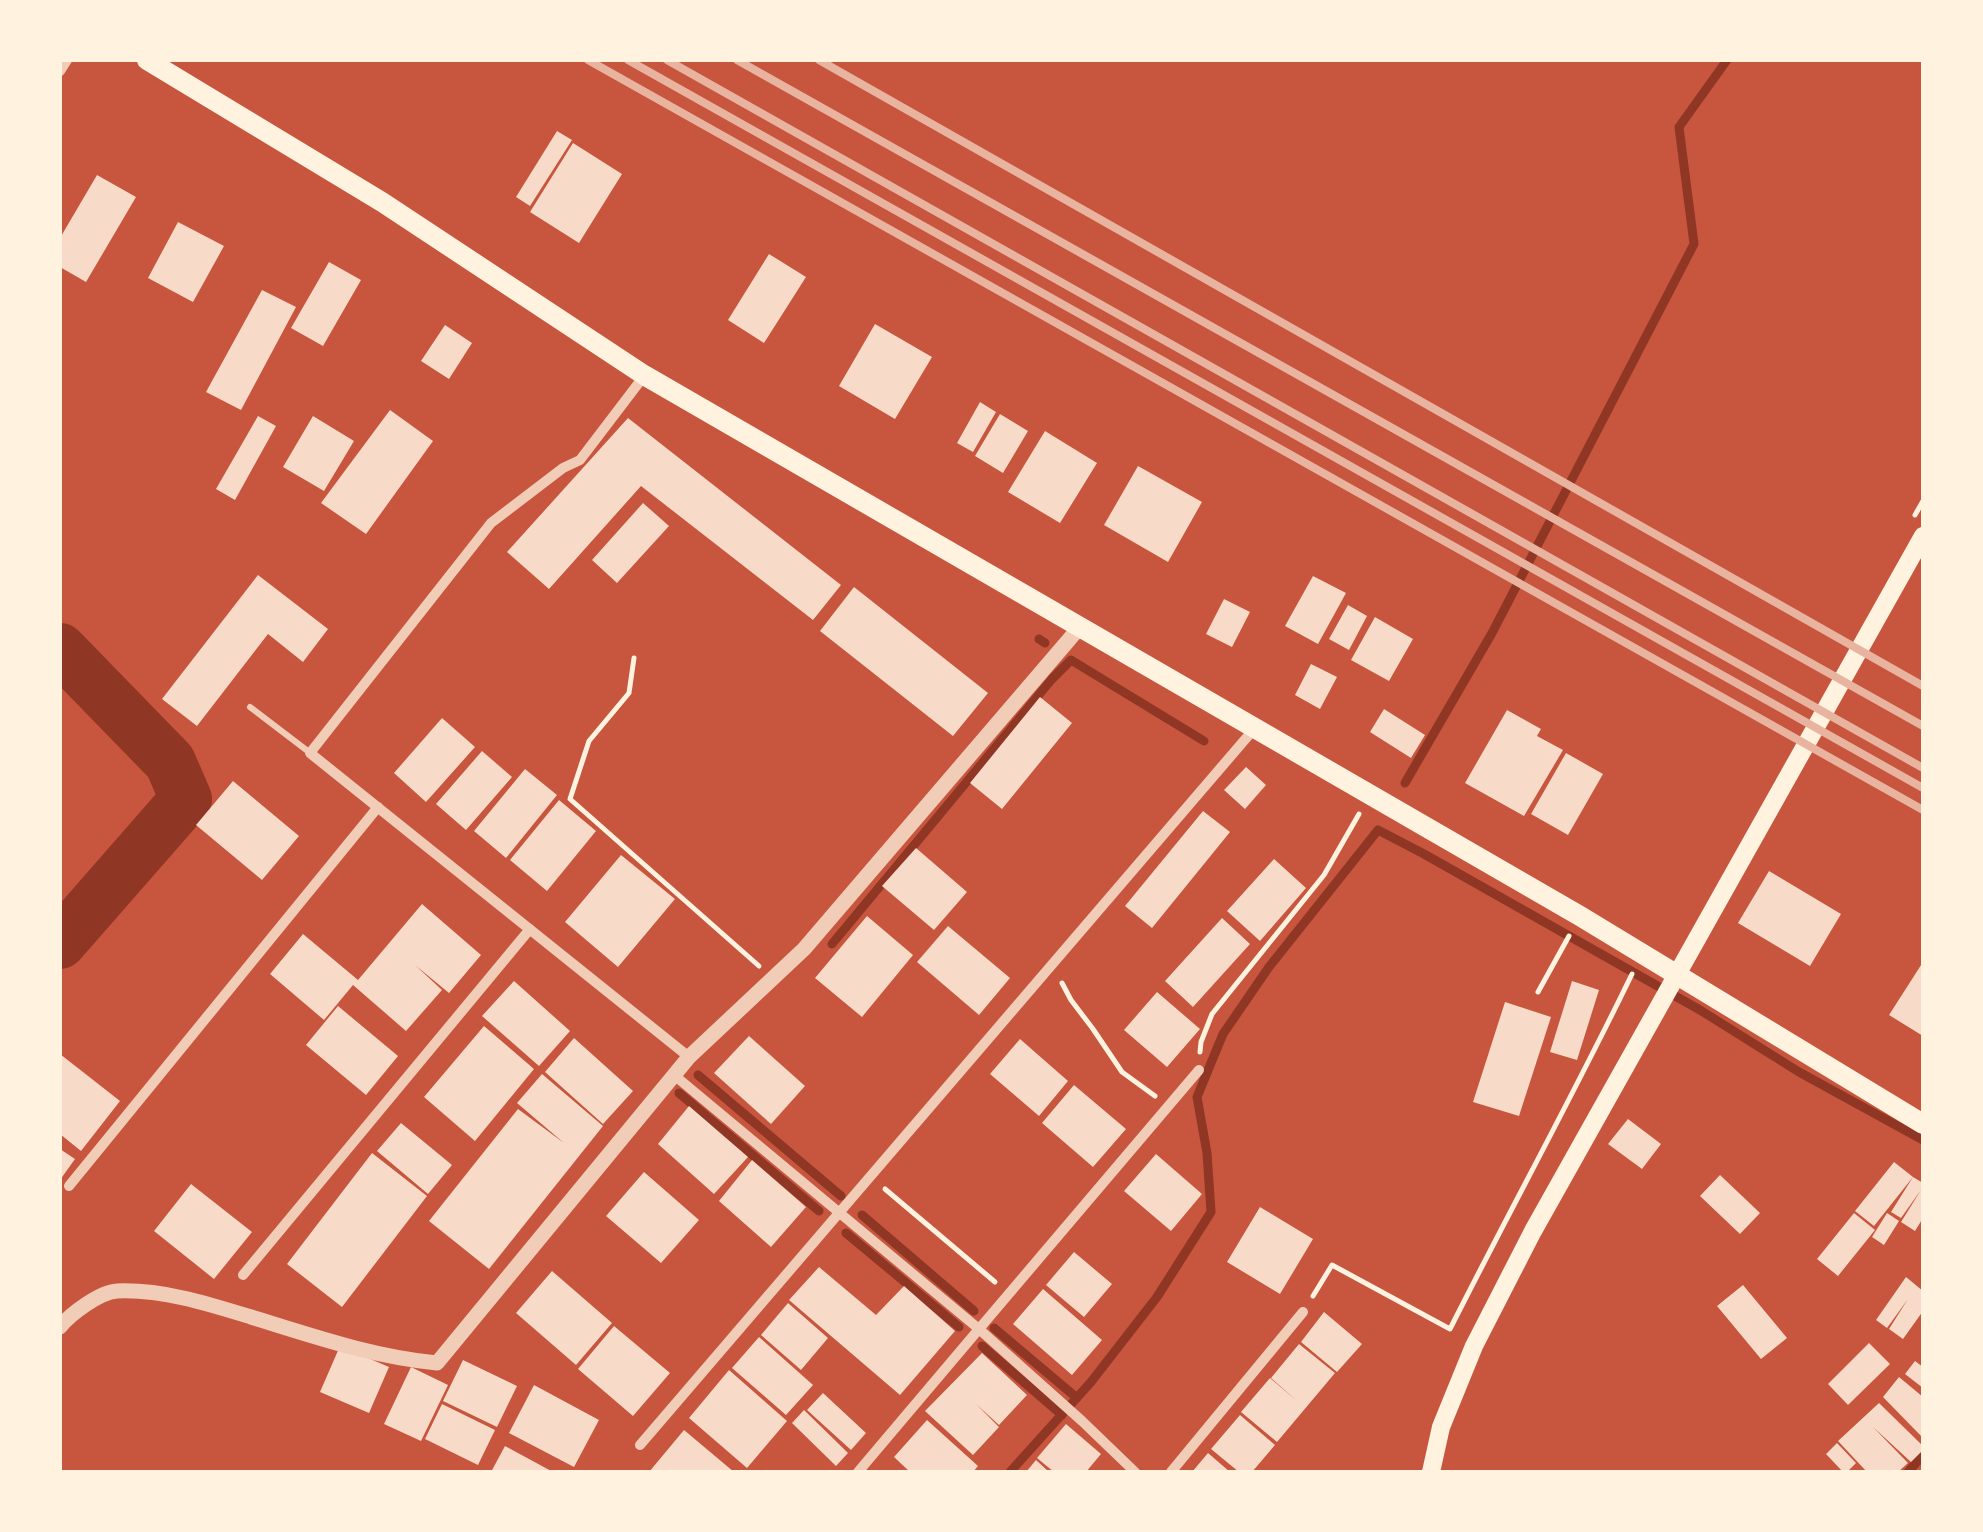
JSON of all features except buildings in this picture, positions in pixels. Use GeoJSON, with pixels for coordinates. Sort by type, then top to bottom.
{"type":"FeatureCollection","features":[{"type":"Feature","properties":{"kind":"highway"},"geometry":{"type":"LineString","coordinates":[[147,60],[382,202],[644,375],[1580,916],[1923,1124]]}},
{"type":"Feature","properties":{"kind":"main road"},"geometry":{"type":"LineString","coordinates":[[1431,1472],[1441,1427],[1474,1346],[1533,1231],[1923,536]]}},
{"type":"Feature","properties":{"kind":"street"},"geometry":{"type":"LineString","coordinates":[[60,71],[67,60]]}},
{"type":"Feature","properties":{"kind":"street"},"geometry":{"type":"LineString","coordinates":[[644,375],[580,460],[563,468],[490,523],[310,753],[689,1057]]}},
{"type":"Feature","properties":{"kind":"street"},"geometry":{"type":"LineString","coordinates":[[60,1327],[70,1314],[113,1291],[184,1297],[356,1349],[399,1360],[437,1363],[689,1057],[804,949],[1079,628]]}},
{"type":"Feature","properties":{"kind":"street"},"geometry":{"type":"LineString","coordinates":[[640,1445],[1254,729]]}},
{"type":"Feature","properties":{"kind":"street"},"geometry":{"type":"LineString","coordinates":[[69,1186],[378,807]]}},
{"type":"Feature","properties":{"kind":"street"},"geometry":{"type":"LineString","coordinates":[[243,1275],[530,929]]}},
{"type":"Feature","properties":{"kind":"street"},"geometry":{"type":"LineString","coordinates":[[858,1472],[1200,1070]]}},
{"type":"Feature","properties":{"kind":"street"},"geometry":{"type":"LineString","coordinates":[[674,1075],[979,1329],[1135,1472]]}},
{"type":"Feature","properties":{"kind":"street"},"geometry":{"type":"LineString","coordinates":[[1171,1472],[1303,1312]]}},
{"type":"Feature","properties":{"kind":"street"},"geometry":{"type":"LineString","coordinates":[[1113,1472],[1123,1460]]}},
{"type":"Feature","properties":{"kind":"lane"},"geometry":{"type":"LineString","coordinates":[[250,707],[310,753]]}},
{"type":"Feature","properties":{"kind":"path"},"geometry":{"type":"LineString","coordinates":[[634,658],[629,693],[589,742],[570,799],[772,978]]}},
{"type":"Feature","properties":{"kind":"path"},"geometry":{"type":"LineString","coordinates":[[1200,1070],[1201,1042],[1212,1014],[1324,876],[1370,796]]}},
{"type":"Feature","properties":{"kind":"path"},"geometry":{"type":"LineString","coordinates":[[1538,992],[1580,916]]}},
{"type":"Feature","properties":{"kind":"path"},"geometry":{"type":"LineString","coordinates":[[1064,951],[1059,976],[1071,1000],[1122,1072],[1168,1106]]}},
{"type":"Feature","properties":{"kind":"path"},"geometry":{"type":"LineString","coordinates":[[1303,1312],[1332,1265],[1450,1329],[1578,1086],[1642,954]]}},
{"type":"Feature","properties":{"kind":"path"},"geometry":{"type":"LineString","coordinates":[[870,1176],[1008,1294]]}},
{"type":"Feature","properties":{"kind":"waterway"},"geometry":{"type":"LineString","coordinates":[[1405,783],[1492,633],[1694,244],[1679,127],[1727,60]]}},
{"type":"Feature","properties":{"kind":"waterway"},"geometry":{"type":"LineString","coordinates":[[1039,639],[1045,643]]}},
{"type":"Feature","properties":{"kind":"waterway"},"geometry":{"type":"LineString","coordinates":[[60,649],[170,762],[186,799],[60,943]]}},
{"type":"Feature","properties":{"kind":"waterway"},"geometry":{"type":"LineString","coordinates":[[832,944],[1071,660],[1204,741]]}},
{"type":"Feature","properties":{"kind":"waterway"},"geometry":{"type":"LineString","coordinates":[[1010,1472],[1091,1382],[1157,1297],[1211,1212],[1207,1153],[1197,1097],[1223,1034],[1269,967],[1378,830],[1923,1140]]}},
{"type":"Feature","properties":{"kind":"waterway"},"geometry":{"type":"LineString","coordinates":[[698,1075],[841,1196]]}},
{"type":"Feature","properties":{"kind":"waterway"},"geometry":{"type":"LineString","coordinates":[[679,1093],[819,1211]]}},
{"type":"Feature","properties":{"kind":"waterway"},"geometry":{"type":"LineString","coordinates":[[862,1215],[974,1311]]}},
{"type":"Feature","properties":{"kind":"waterway"},"geometry":{"type":"LineString","coordinates":[[846,1233],[959,1327]]}},
{"type":"Feature","properties":{"kind":"waterway"},"geometry":{"type":"LineString","coordinates":[[994,1328],[1077,1398]]}},
{"type":"Feature","properties":{"kind":"waterway"},"geometry":{"type":"LineString","coordinates":[[982,1346],[1062,1415]]}},
{"type":"Feature","properties":{"kind":"waterway"},"geometry":{"type":"LineString","coordinates":[[1908,1472],[1923,1455]]}},
{"type":"Feature","properties":{"kind":"railway"},"geometry":{"type":"LineString","coordinates":[[588,60],[1923,810]]}},
{"type":"Feature","properties":{"kind":"railway"},"geometry":{"type":"LineString","coordinates":[[628,60],[1923,788]]}},
{"type":"Feature","properties":{"kind":"railway"},"geometry":{"type":"LineString","coordinates":[[667,60],[1923,768]]}},
{"type":"Feature","properties":{"kind":"railway"},"geometry":{"type":"LineString","coordinates":[[737,60],[1923,726]]}},
{"type":"Feature","properties":{"kind":"railway"},"geometry":{"type":"LineString","coordinates":[[819,60],[1923,686]]}}]}
